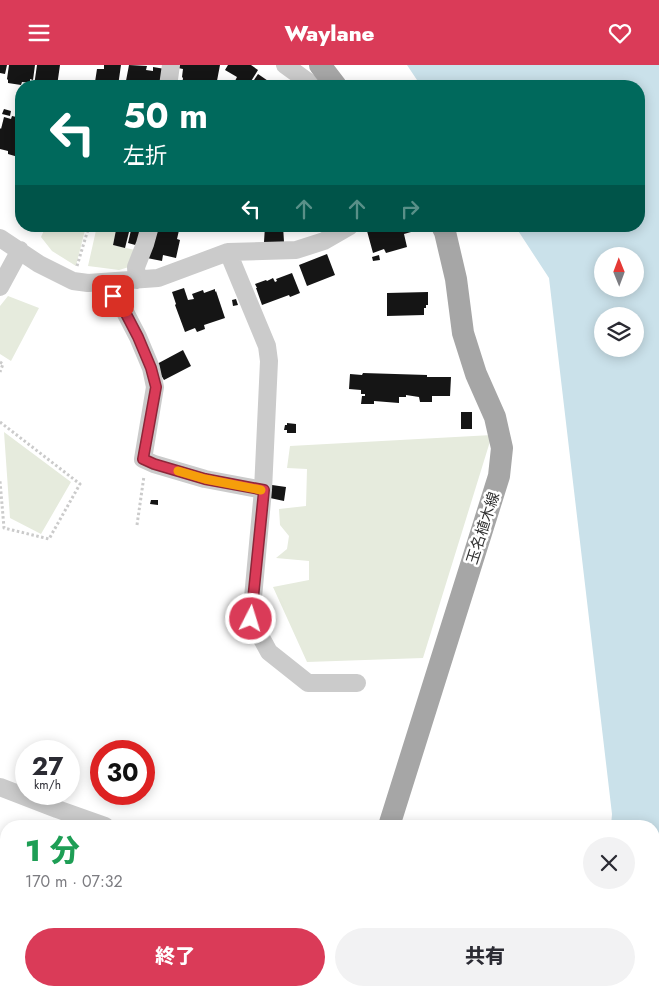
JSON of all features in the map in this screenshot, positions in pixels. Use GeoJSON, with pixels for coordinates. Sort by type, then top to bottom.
{"type":"FeatureCollection","features":[{"type":"Feature","properties":{"kind":"main road"},"geometry":{"type":"LineString","coordinates":[[320,65],[331,80]]}},
{"type":"Feature","properties":{"kind":"main road","name":"玉名植木線"},"geometry":{"type":"LineString","coordinates":[[391,820],[500,476],[502,448],[495,417],[476,374],[464,333],[456,279],[444,232]]}},
{"type":"Feature","properties":{"kind":"street"},"geometry":{"type":"LineString","coordinates":[[169,80],[171,65]]}},
{"type":"Feature","properties":{"kind":"street"},"geometry":{"type":"LineString","coordinates":[[285,65],[306,80]]}},
{"type":"Feature","properties":{"kind":"street"},"geometry":{"type":"LineString","coordinates":[[137,281],[136,267],[148,232]]}},
{"type":"Feature","properties":{"kind":"street"},"geometry":{"type":"LineString","coordinates":[[0,238],[39,264],[72,281],[88,283],[158,278],[228,252],[296,250],[324,241],[340,232]]}},
{"type":"Feature","properties":{"kind":"street"},"geometry":{"type":"LineString","coordinates":[[0,287],[20,250]]}},
{"type":"Feature","properties":{"kind":"street"},"geometry":{"type":"LineString","coordinates":[[228,252],[267,346],[269,361],[264,490],[251,619],[269,652],[308,683],[356,683]]}},
{"type":"Feature","properties":{"kind":"street"},"geometry":{"type":"LineString","coordinates":[[102,282],[124,310],[138,337],[151,368],[156,387],[143,459],[205,479],[264,490]]}},
{"type":"Feature","properties":{"kind":"street"},"geometry":{"type":"LineString","coordinates":[[0,787],[88,820]]}},
{"type":"Feature","properties":{"kind":"path"},"geometry":{"type":"LineString","coordinates":[[72,281],[87,232]]}},
{"type":"Feature","properties":{"kind":"path"},"geometry":{"type":"LineString","coordinates":[[0,362],[3,364],[0,372]]}},
{"type":"Feature","properties":{"kind":"path"},"geometry":{"type":"LineString","coordinates":[[0,422],[80,484],[49,539],[4,528],[0,481]]}},
{"type":"Feature","properties":{"kind":"path"},"geometry":{"type":"LineString","coordinates":[[137,525],[146,460]]}},
{"type":"Feature","properties":{"kind":"shaded area"},"geometry":{"type":"Polygon","coordinates":[[[43,232],[84,232],[76,266],[52,251],[41,237],[43,232]]]}},
{"type":"Feature","properties":{"kind":"shaded area"},"geometry":{"type":"Polygon","coordinates":[[[96,232],[116,232],[113,245],[135,250],[139,264],[119,270],[88,266],[96,232]]]}},
{"type":"Feature","properties":{"kind":"shaded area"},"geometry":{"type":"Polygon","coordinates":[[[8,296],[39,308],[11,361],[0,354],[0,306],[8,296]]]}},
{"type":"Feature","properties":{"kind":"shaded area"},"geometry":{"type":"Polygon","coordinates":[[[4,432],[71,482],[41,534],[10,518],[4,432]]]}},
{"type":"Feature","properties":{"kind":"shaded area"},"geometry":{"type":"Polygon","coordinates":[[[492,435],[423,658],[307,662],[273,587],[309,580],[309,561],[276,558],[287,549],[289,536],[280,525],[279,509],[306,506],[307,469],[287,468],[290,446],[492,435]]]}},
{"type":"Feature","properties":{"kind":"water"},"geometry":{"type":"Polygon","coordinates":[[[407,65],[659,65],[659,820],[612,820],[549,278],[519,232],[645,232],[645,80],[417,80],[407,65]]]}},
{"type":"Feature","properties":{"kind":"building"},"geometry":{"type":"Polygon","coordinates":[[[0,65],[7,65],[5,74],[0,73],[0,65]]]}},
{"type":"Feature","properties":{"kind":"building"},"geometry":{"type":"Polygon","coordinates":[[[9,65],[35,65],[33,80],[15,80],[15,84],[8,83],[9,65]]]}},
{"type":"Feature","properties":{"kind":"building"},"geometry":{"type":"Polygon","coordinates":[[[37,65],[60,65],[58,80],[35,80],[37,65]]]}},
{"type":"Feature","properties":{"kind":"building"},"geometry":{"type":"Polygon","coordinates":[[[104,65],[121,65],[119,80],[95,80],[97,69],[104,69],[104,65]]]}},
{"type":"Feature","properties":{"kind":"building"},"geometry":{"type":"Polygon","coordinates":[[[129,65],[147,66],[146,70],[153,71],[153,67],[165,69],[163,80],[126,80],[129,65]]]}},
{"type":"Feature","properties":{"kind":"building"},"geometry":{"type":"Polygon","coordinates":[[[178,65],[220,65],[217,80],[183,80],[183,69],[178,68],[178,65]]]}},
{"type":"Feature","properties":{"kind":"building"},"geometry":{"type":"Polygon","coordinates":[[[228,65],[251,65],[258,70],[252,80],[236,80],[237,77],[225,70],[228,65]]]}},
{"type":"Feature","properties":{"kind":"building"},"geometry":{"type":"Polygon","coordinates":[[[258,74],[267,80],[254,80],[258,74]]]}},
{"type":"Feature","properties":{"kind":"building"},"geometry":{"type":"Polygon","coordinates":[[[4,109],[11,111],[10,116],[2,114],[4,109]]]}},
{"type":"Feature","properties":{"kind":"building"},"geometry":{"type":"Polygon","coordinates":[[[12,116],[15,117],[15,156],[8,154],[8,151],[0,149],[0,128],[4,117],[11,119],[12,116]]]}},
{"type":"Feature","properties":{"kind":"building"},"geometry":{"type":"Polygon","coordinates":[[[116,232],[129,232],[125,248],[113,245],[116,232]]]}},
{"type":"Feature","properties":{"kind":"building"},"geometry":{"type":"Polygon","coordinates":[[[131,232],[143,232],[139,246],[128,243],[131,232]]]}},
{"type":"Feature","properties":{"kind":"building"},"geometry":{"type":"Polygon","coordinates":[[[153,232],[179,232],[177,239],[180,240],[176,258],[163,255],[162,261],[147,258],[153,232]]]}},
{"type":"Feature","properties":{"kind":"building"},"geometry":{"type":"Polygon","coordinates":[[[265,232],[283,232],[284,242],[264,242],[265,232]]]}},
{"type":"Feature","properties":{"kind":"building"},"geometry":{"type":"Polygon","coordinates":[[[367,232],[411,232],[404,234],[407,247],[386,253],[384,249],[373,253],[367,232]]]}},
{"type":"Feature","properties":{"kind":"building"},"geometry":{"type":"Polygon","coordinates":[[[327,254],[335,275],[307,286],[299,265],[327,254]]]}},
{"type":"Feature","properties":{"kind":"building"},"geometry":{"type":"Polygon","coordinates":[[[379,255],[380,260],[373,261],[372,257],[379,255]]]}},
{"type":"Feature","properties":{"kind":"building"},"geometry":{"type":"Polygon","coordinates":[[[292,273],[300,293],[262,305],[255,284],[273,278],[275,282],[277,281],[276,279],[292,273]]]}},
{"type":"Feature","properties":{"kind":"building"},"geometry":{"type":"Polygon","coordinates":[[[184,288],[188,300],[194,299],[192,294],[203,290],[204,293],[215,289],[225,318],[204,325],[205,329],[197,332],[195,328],[185,332],[172,292],[184,288]]]}},
{"type":"Feature","properties":{"kind":"building"},"geometry":{"type":"Polygon","coordinates":[[[428,292],[428,305],[424,308],[424,315],[387,316],[387,293],[428,292]]]}},
{"type":"Feature","properties":{"kind":"building"},"geometry":{"type":"Polygon","coordinates":[[[236,299],[238,305],[233,306],[232,300],[236,299]]]}},
{"type":"Feature","properties":{"kind":"building"},"geometry":{"type":"Polygon","coordinates":[[[183,350],[191,366],[164,380],[155,365],[183,350]]]}},
{"type":"Feature","properties":{"kind":"building"},"geometry":{"type":"Polygon","coordinates":[[[363,373],[451,377],[450,396],[432,396],[432,402],[420,402],[419,397],[406,395],[406,397],[399,397],[399,403],[374,401],[374,404],[361,404],[362,396],[365,396],[365,394],[361,394],[361,390],[349,389],[350,374],[362,375],[363,373]]]}},
{"type":"Feature","properties":{"kind":"building"},"geometry":{"type":"Polygon","coordinates":[[[461,412],[472,412],[472,429],[461,429],[461,412]]]}},
{"type":"Feature","properties":{"kind":"building"},"geometry":{"type":"Polygon","coordinates":[[[287,423],[296,424],[296,433],[287,433],[287,430],[284,430],[287,423]]]}},
{"type":"Feature","properties":{"kind":"building"},"geometry":{"type":"Polygon","coordinates":[[[272,485],[286,487],[284,501],[270,498],[272,485]]]}},
{"type":"Feature","properties":{"kind":"building"},"geometry":{"type":"Polygon","coordinates":[[[151,500],[158,500],[158,505],[150,504],[151,500]]]}},
{"type":"Feature","properties":{"kind":"slow traffic"},"geometry":{"type":"LineString","coordinates":[[178,471],[205,479],[261,490]]}},
{"type":"Feature","properties":{"kind":"route"},"geometry":{"type":"LineString","coordinates":[[113,296],[124,310],[138,337],[151,368],[156,387],[143,459],[205,479],[264,490],[251,619]]}}]}
